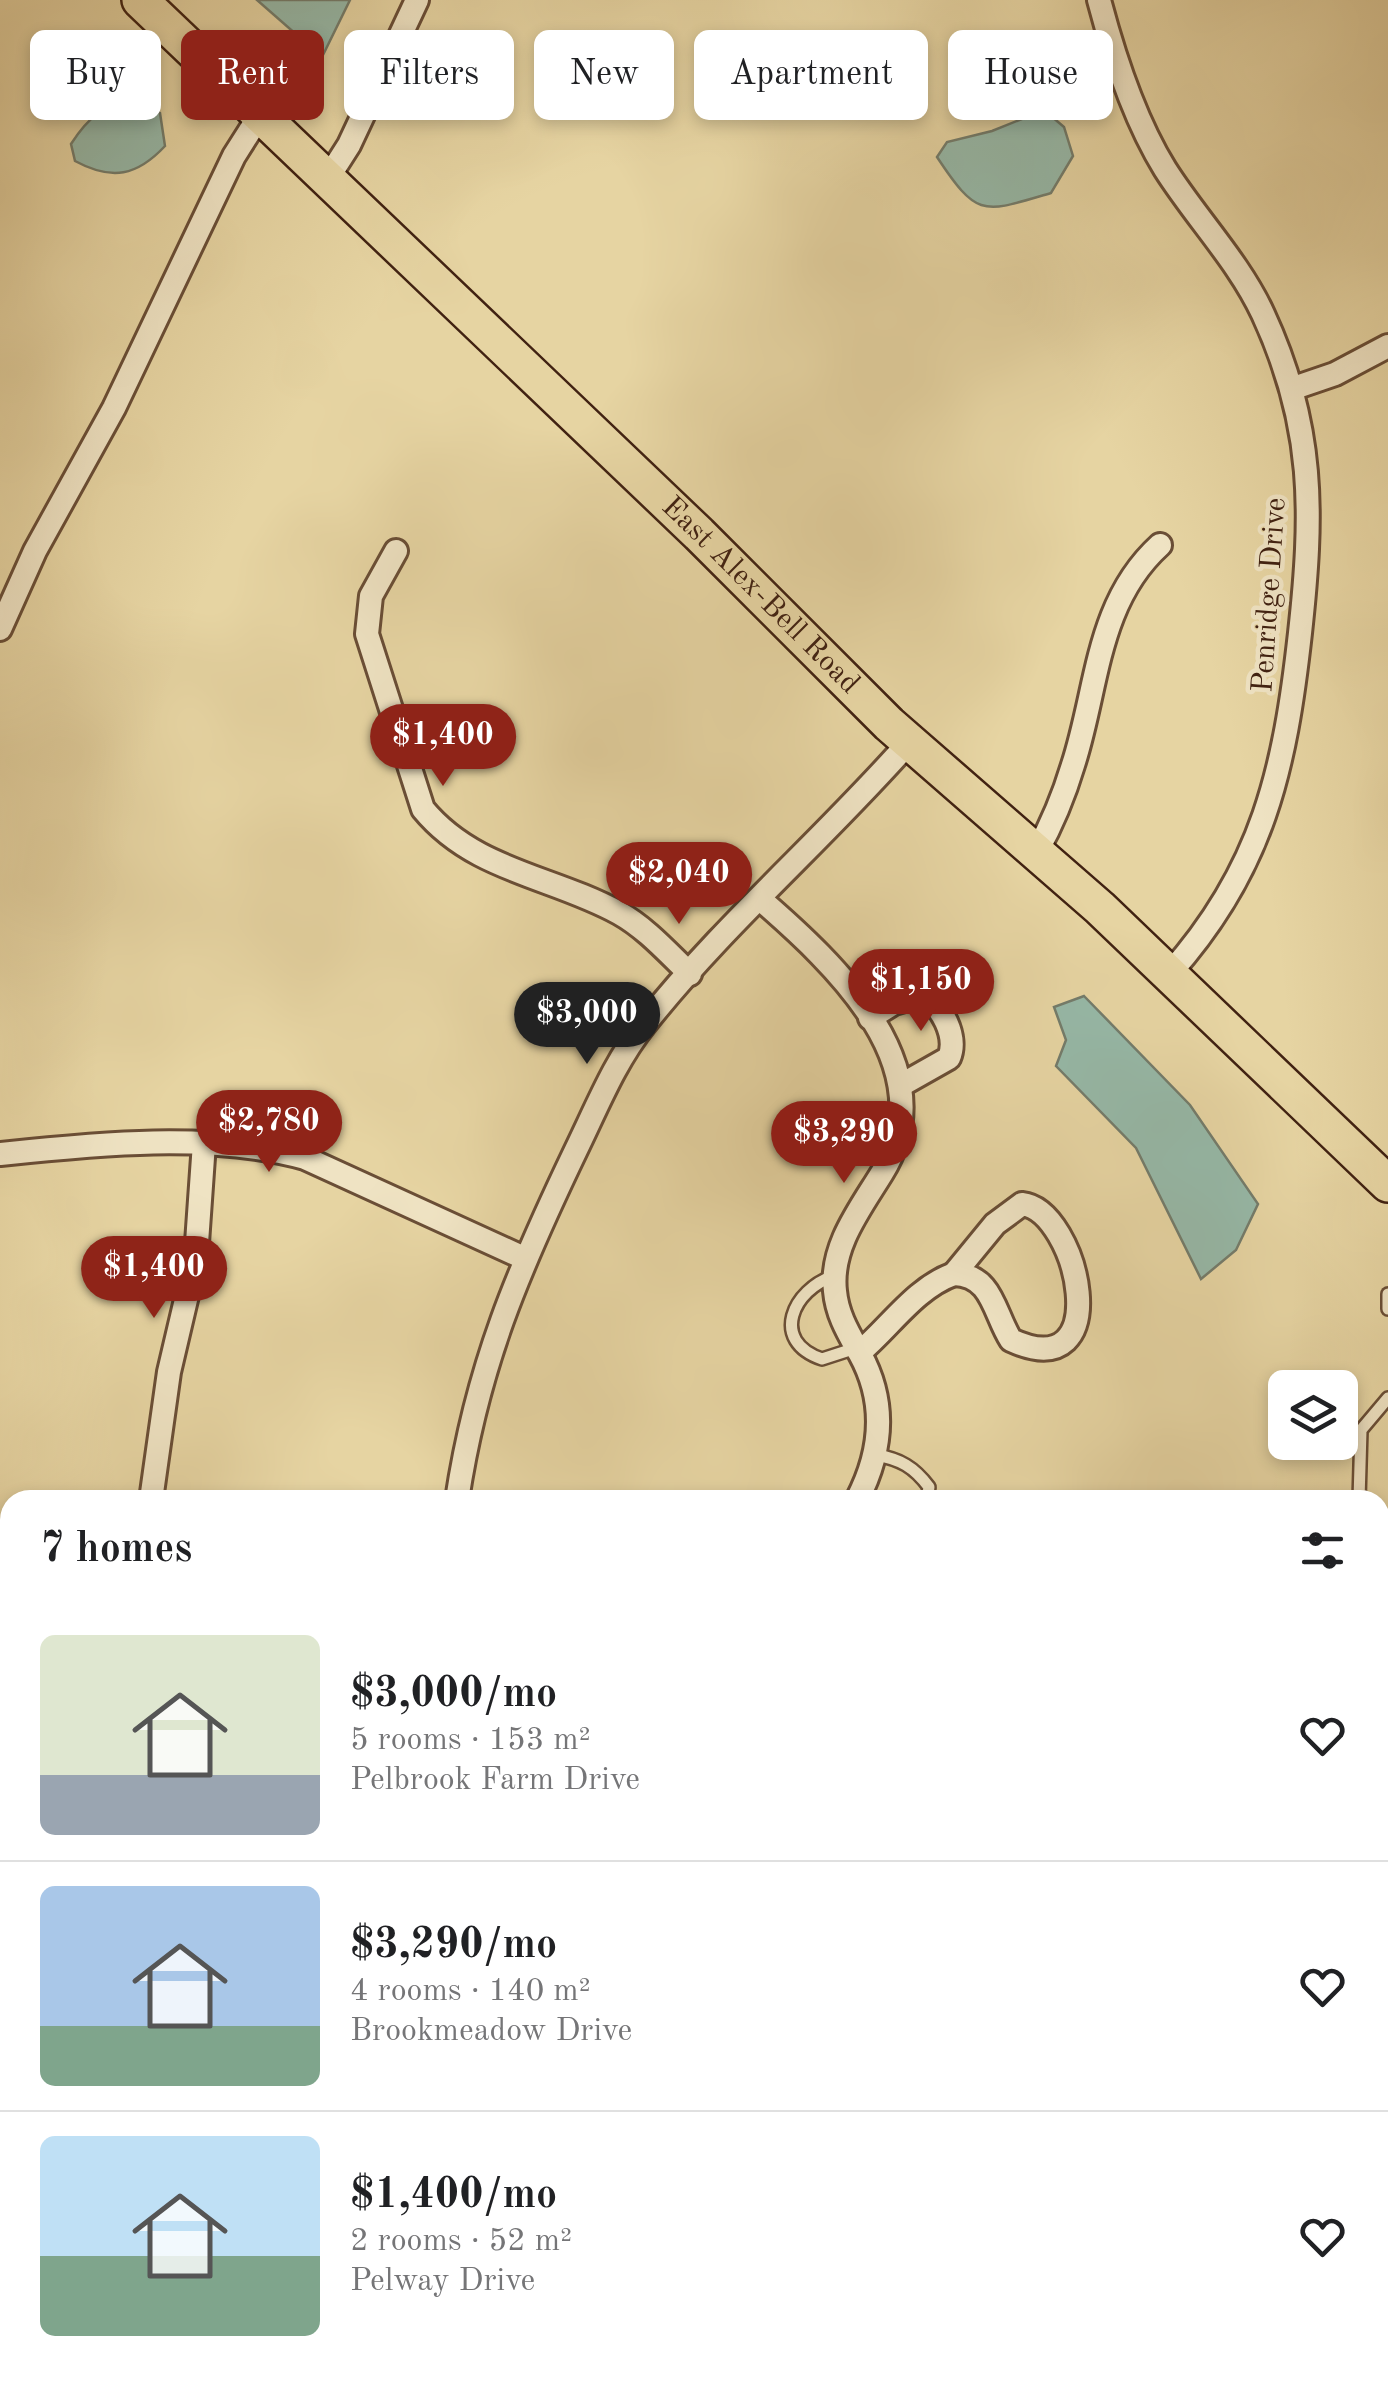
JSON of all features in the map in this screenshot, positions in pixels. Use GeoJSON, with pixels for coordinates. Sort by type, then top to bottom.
{"type":"FeatureCollection","features":[{"type":"Feature","properties":{"kind":"main road","name":"East Alex-Bell Road"},"geometry":{"type":"LineString","coordinates":[[140,0],[181,39]]}},
{"type":"Feature","properties":{"kind":"main road","name":"East Alex-Bell Road"},"geometry":{"type":"LineString","coordinates":[[266,120],[910,741],[1170,974],[1388,1184]]}},
{"type":"Feature","properties":{"kind":"street"},"geometry":{"type":"LineString","coordinates":[[328,178],[349,144],[417,0]]}},
{"type":"Feature","properties":{"kind":"street","name":"Penridge Drive"},"geometry":{"type":"LineString","coordinates":[[1099,0],[1124,80],[1163,165],[1242,278],[1294,388],[1303,426],[1310,516],[1289,732],[1264,825],[1248,862],[1207,930],[1170,974]]}},
{"type":"Feature","properties":{"kind":"street"},"geometry":{"type":"LineString","coordinates":[[0,629],[35,551],[114,408],[234,156],[256,120]]}},
{"type":"Feature","properties":{"kind":"street"},"geometry":{"type":"LineString","coordinates":[[1294,388],[1336,374],[1388,346]]}},
{"type":"Feature","properties":{"kind":"street"},"geometry":{"type":"LineString","coordinates":[[1037,851],[1074,764],[1110,620],[1133,572],[1160,546]]}},
{"type":"Feature","properties":{"kind":"street"},"geometry":{"type":"LineString","coordinates":[[396,552],[371,596],[367,634],[423,808],[438,827],[474,854],[596,903],[634,923],[690,974]]}},
{"type":"Feature","properties":{"kind":"street"},"geometry":{"type":"LineString","coordinates":[[460,1490],[479,1382],[524,1258],[618,1064],[644,1026],[690,974],[910,741]]}},
{"type":"Feature","properties":{"kind":"street"},"geometry":{"type":"LineString","coordinates":[[760,899],[823,958],[870,1018],[903,1084],[905,1100],[896,1147],[845,1236],[834,1276],[840,1314],[878,1406],[876,1455],[862,1490]]}},
{"type":"Feature","properties":{"kind":"street"},"geometry":{"type":"LineString","coordinates":[[870,1018],[894,1003],[921,996],[938,1009],[952,1037],[949,1058],[903,1084]]}},
{"type":"Feature","properties":{"kind":"street"},"geometry":{"type":"LineString","coordinates":[[0,1154],[204,1143],[266,1147],[304,1158],[524,1258]]}},
{"type":"Feature","properties":{"kind":"street"},"geometry":{"type":"LineString","coordinates":[[152,1490],[169,1372],[198,1240],[204,1143]]}},
{"type":"Feature","properties":{"kind":"street"},"geometry":{"type":"LineString","coordinates":[[858,1350],[938,1280],[954,1274],[966,1274],[986,1287],[1002,1327],[1012,1340],[1024,1346],[1057,1345],[1076,1327],[1081,1316],[1082,1299],[1050,1220],[1030,1205],[1013,1207],[1004,1215],[954,1274]]}},
{"type":"Feature","properties":{"kind":"lane"},"geometry":{"type":"LineString","coordinates":[[834,1276],[806,1289],[797,1302],[792,1332],[797,1342],[822,1359],[858,1350]]}},
{"type":"Feature","properties":{"kind":"lane"},"geometry":{"type":"LineString","coordinates":[[1388,1294],[1388,1309]]}},
{"type":"Feature","properties":{"kind":"lane"},"geometry":{"type":"LineString","coordinates":[[1358,1490],[1361,1430],[1388,1398]]}},
{"type":"Feature","properties":{"kind":"lane"},"geometry":{"type":"LineString","coordinates":[[876,1455],[906,1464],[920,1475],[928,1490]]}},
{"type":"Feature","properties":{"kind":"shaded area"},"geometry":{"type":"Polygon","coordinates":[[[257,0],[350,0],[324,53],[324,30],[291,30],[257,0]]]}},
{"type":"Feature","properties":{"kind":"shaded area"},"geometry":{"type":"Polygon","coordinates":[[[91,120],[161,120],[165,146],[134,169],[101,171],[75,161],[71,144],[91,120]]]}},
{"type":"Feature","properties":{"kind":"shaded area"},"geometry":{"type":"Polygon","coordinates":[[[1019,120],[1056,120],[1064,127],[1073,156],[1051,193],[996,207],[973,201],[963,192],[937,157],[947,142],[1019,120]]]}},
{"type":"Feature","properties":{"kind":"shaded area"},"geometry":{"type":"Polygon","coordinates":[[[1084,996],[1190,1105],[1258,1204],[1236,1250],[1201,1279],[1136,1148],[1056,1066],[1066,1040],[1054,1007],[1084,996]]]}}]}
